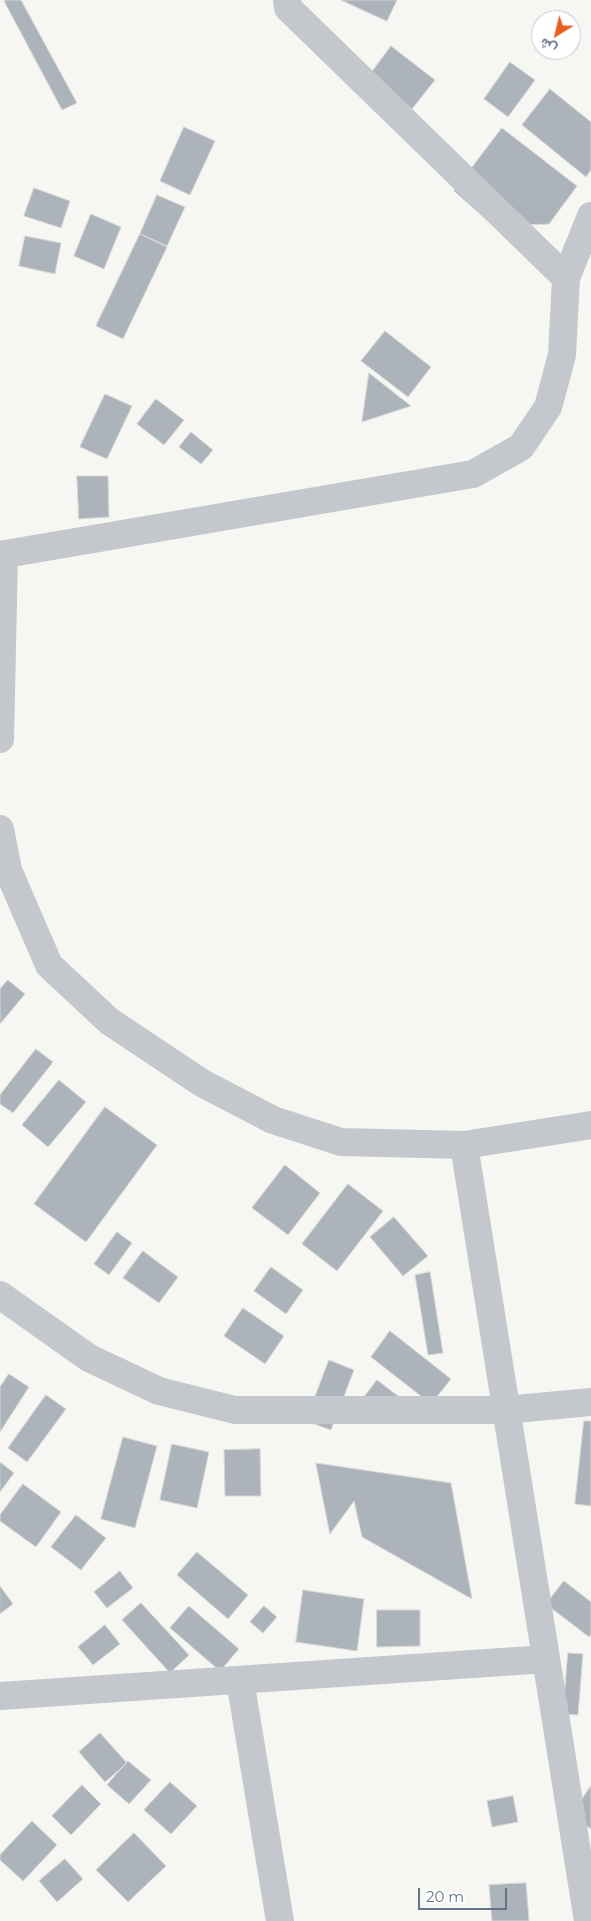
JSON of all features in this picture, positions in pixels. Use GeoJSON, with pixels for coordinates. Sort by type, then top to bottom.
{"type":"FeatureCollection","features":[{"type":"Feature","properties":{"kind":"street"},"geometry":{"type":"LineString","coordinates":[[287,0],[288,8],[566,278]]}},
{"type":"Feature","properties":{"kind":"street"},"geometry":{"type":"LineString","coordinates":[[0,739],[2,554],[473,474],[521,447],[548,407],[562,355],[566,278],[591,216]]}},
{"type":"Feature","properties":{"kind":"street"},"geometry":{"type":"LineString","coordinates":[[0,830],[8,870],[49,965],[109,1021],[202,1082],[273,1120],[340,1142],[464,1146],[591,1125]]}},
{"type":"Feature","properties":{"kind":"street"},"geometry":{"type":"LineString","coordinates":[[464,1146],[588,1921]]}},
{"type":"Feature","properties":{"kind":"street"},"geometry":{"type":"LineString","coordinates":[[0,1295],[89,1358],[159,1391],[235,1410],[506,1410],[591,1402]]}},
{"type":"Feature","properties":{"kind":"street"},"geometry":{"type":"LineString","coordinates":[[0,1696],[546,1659]]}},
{"type":"Feature","properties":{"kind":"street"},"geometry":{"type":"LineString","coordinates":[[240,1680],[280,1921]]}},
{"type":"Feature","properties":{"kind":"building"},"geometry":{"type":"Polygon","coordinates":[[[21,0],[77,103],[62,110],[4,1],[21,0]]]}},
{"type":"Feature","properties":{"kind":"building"},"geometry":{"type":"Polygon","coordinates":[[[341,0],[397,0],[387,21],[341,0]]]}},
{"type":"Feature","properties":{"kind":"building"},"geometry":{"type":"Polygon","coordinates":[[[391,46],[435,80],[412,109],[369,76],[391,46]]]}},
{"type":"Feature","properties":{"kind":"building"},"geometry":{"type":"Polygon","coordinates":[[[510,62],[535,80],[508,117],[484,99],[510,62]]]}},
{"type":"Feature","properties":{"kind":"building"},"geometry":{"type":"Polygon","coordinates":[[[550,89],[591,122],[591,170],[586,177],[522,125],[550,89]]]}},
{"type":"Feature","properties":{"kind":"building"},"geometry":{"type":"Polygon","coordinates":[[[184,127],[215,141],[190,195],[160,181],[184,127]]]}},
{"type":"Feature","properties":{"kind":"building"},"geometry":{"type":"Polygon","coordinates":[[[502,128],[577,186],[549,224],[494,226],[454,191],[502,128]]]}},
{"type":"Feature","properties":{"kind":"building"},"geometry":{"type":"Polygon","coordinates":[[[34,188],[70,201],[61,228],[24,216],[34,188]]]}},
{"type":"Feature","properties":{"kind":"building"},"geometry":{"type":"Polygon","coordinates":[[[157,195],[185,207],[167,246],[140,234],[157,195]]]}},
{"type":"Feature","properties":{"kind":"building"},"geometry":{"type":"Polygon","coordinates":[[[91,214],[121,227],[104,269],[74,256],[91,214]]]}},
{"type":"Feature","properties":{"kind":"building"},"geometry":{"type":"Polygon","coordinates":[[[140,234],[167,247],[123,339],[96,326],[140,234]]]}},
{"type":"Feature","properties":{"kind":"building"},"geometry":{"type":"Polygon","coordinates":[[[25,236],[61,243],[55,274],[19,266],[25,236]]]}},
{"type":"Feature","properties":{"kind":"building"},"geometry":{"type":"Polygon","coordinates":[[[385,331],[431,367],[408,397],[361,361],[385,331]]]}},
{"type":"Feature","properties":{"kind":"building"},"geometry":{"type":"Polygon","coordinates":[[[369,373],[411,406],[362,422],[369,373]]]}},
{"type":"Feature","properties":{"kind":"building"},"geometry":{"type":"Polygon","coordinates":[[[105,394],[132,406],[107,459],[80,447],[105,394]]]}},
{"type":"Feature","properties":{"kind":"building"},"geometry":{"type":"Polygon","coordinates":[[[156,399],[184,420],[164,445],[137,424],[156,399]]]}},
{"type":"Feature","properties":{"kind":"building"},"geometry":{"type":"Polygon","coordinates":[[[191,432],[213,450],[201,464],[179,447],[191,432]]]}},
{"type":"Feature","properties":{"kind":"building"},"geometry":{"type":"Polygon","coordinates":[[[77,476],[108,476],[109,517],[79,519],[77,476]]]}},
{"type":"Feature","properties":{"kind":"building"},"geometry":{"type":"Polygon","coordinates":[[[8,980],[25,994],[0,1024],[0,989],[8,980]]]}},
{"type":"Feature","properties":{"kind":"building"},"geometry":{"type":"Polygon","coordinates":[[[36,1049],[53,1062],[13,1113],[0,1104],[0,1095],[36,1049]]]}},
{"type":"Feature","properties":{"kind":"building"},"geometry":{"type":"Polygon","coordinates":[[[59,1080],[86,1102],[48,1147],[22,1125],[59,1080]]]}},
{"type":"Feature","properties":{"kind":"building"},"geometry":{"type":"Polygon","coordinates":[[[105,1107],[157,1145],[86,1242],[34,1204],[105,1107]]]}},
{"type":"Feature","properties":{"kind":"building"},"geometry":{"type":"Polygon","coordinates":[[[285,1165],[320,1193],[288,1235],[252,1208],[285,1165]]]}},
{"type":"Feature","properties":{"kind":"building"},"geometry":{"type":"Polygon","coordinates":[[[348,1184],[383,1211],[337,1271],[302,1244],[348,1184]]]}},
{"type":"Feature","properties":{"kind":"building"},"geometry":{"type":"Polygon","coordinates":[[[394,1217],[428,1256],[403,1276],[370,1237],[394,1217]]]}},
{"type":"Feature","properties":{"kind":"building"},"geometry":{"type":"Polygon","coordinates":[[[117,1232],[132,1243],[109,1275],[94,1264],[117,1232]]]}},
{"type":"Feature","properties":{"kind":"building"},"geometry":{"type":"Polygon","coordinates":[[[143,1251],[178,1277],[159,1303],[123,1278],[143,1251]]]}},
{"type":"Feature","properties":{"kind":"building"},"geometry":{"type":"Polygon","coordinates":[[[271,1267],[303,1290],[286,1314],[254,1291],[271,1267]]]}},
{"type":"Feature","properties":{"kind":"building"},"geometry":{"type":"Polygon","coordinates":[[[430,1272],[443,1353],[428,1355],[415,1275],[430,1272]]]}},
{"type":"Feature","properties":{"kind":"building"},"geometry":{"type":"Polygon","coordinates":[[[243,1308],[284,1336],[265,1364],[224,1336],[243,1308]]]}},
{"type":"Feature","properties":{"kind":"building"},"geometry":{"type":"Polygon","coordinates":[[[390,1331],[451,1379],[431,1404],[371,1357],[390,1331]]]}},
{"type":"Feature","properties":{"kind":"building"},"geometry":{"type":"Polygon","coordinates":[[[329,1360],[354,1370],[331,1430],[306,1421],[329,1360]]]}},
{"type":"Feature","properties":{"kind":"building"},"geometry":{"type":"Polygon","coordinates":[[[9,1374],[29,1387],[0,1432],[0,1387],[9,1374]]]}},
{"type":"Feature","properties":{"kind":"building"},"geometry":{"type":"Polygon","coordinates":[[[377,1380],[402,1399],[358,1405],[377,1380]]]}},
{"type":"Feature","properties":{"kind":"building"},"geometry":{"type":"Polygon","coordinates":[[[46,1395],[66,1409],[27,1462],[8,1448],[46,1395]]]}},
{"type":"Feature","properties":{"kind":"building"},"geometry":{"type":"Polygon","coordinates":[[[584,1421],[591,1421],[591,1506],[575,1504],[584,1421]]]}},
{"type":"Feature","properties":{"kind":"building"},"geometry":{"type":"Polygon","coordinates":[[[123,1437],[157,1446],[135,1528],[101,1519],[123,1437]]]}},
{"type":"Feature","properties":{"kind":"building"},"geometry":{"type":"Polygon","coordinates":[[[172,1444],[209,1452],[197,1508],[160,1500],[172,1444]]]}},
{"type":"Feature","properties":{"kind":"building"},"geometry":{"type":"Polygon","coordinates":[[[260,1449],[261,1496],[225,1496],[224,1450],[260,1449]]]}},
{"type":"Feature","properties":{"kind":"building"},"geometry":{"type":"Polygon","coordinates":[[[0,1462],[14,1473],[0,1492],[0,1462]]]}},
{"type":"Feature","properties":{"kind":"building"},"geometry":{"type":"Polygon","coordinates":[[[316,1463],[451,1483],[472,1599],[362,1537],[354,1501],[330,1534],[316,1463]]]}},
{"type":"Feature","properties":{"kind":"building"},"geometry":{"type":"Polygon","coordinates":[[[23,1484],[61,1512],[36,1547],[0,1521],[0,1515],[23,1484]]]}},
{"type":"Feature","properties":{"kind":"building"},"geometry":{"type":"Polygon","coordinates":[[[76,1515],[106,1538],[81,1570],[51,1547],[76,1515]]]}},
{"type":"Feature","properties":{"kind":"building"},"geometry":{"type":"Polygon","coordinates":[[[197,1552],[248,1595],[228,1619],[177,1575],[197,1552]]]}},
{"type":"Feature","properties":{"kind":"building"},"geometry":{"type":"Polygon","coordinates":[[[120,1571],[133,1588],[107,1608],[94,1592],[120,1571]]]}},
{"type":"Feature","properties":{"kind":"building"},"geometry":{"type":"Polygon","coordinates":[[[564,1581],[591,1602],[591,1634],[589,1637],[546,1604],[564,1581]]]}},
{"type":"Feature","properties":{"kind":"building"},"geometry":{"type":"Polygon","coordinates":[[[0,1586],[13,1604],[0,1614],[0,1586]]]}},
{"type":"Feature","properties":{"kind":"building"},"geometry":{"type":"Polygon","coordinates":[[[303,1590],[364,1599],[357,1651],[296,1642],[303,1590]]]}},
{"type":"Feature","properties":{"kind":"building"},"geometry":{"type":"Polygon","coordinates":[[[141,1603],[189,1655],[170,1673],[122,1620],[141,1603]]]}},
{"type":"Feature","properties":{"kind":"building"},"geometry":{"type":"Polygon","coordinates":[[[189,1606],[239,1649],[220,1671],[170,1628],[189,1606]]]}},
{"type":"Feature","properties":{"kind":"building"},"geometry":{"type":"Polygon","coordinates":[[[264,1606],[277,1617],[263,1633],[250,1622],[264,1606]]]}},
{"type":"Feature","properties":{"kind":"building"},"geometry":{"type":"Polygon","coordinates":[[[377,1610],[420,1610],[420,1646],[377,1647],[377,1610]]]}},
{"type":"Feature","properties":{"kind":"building"},"geometry":{"type":"Polygon","coordinates":[[[105,1625],[120,1644],[93,1665],[78,1647],[105,1625]]]}},
{"type":"Feature","properties":{"kind":"building"},"geometry":{"type":"Polygon","coordinates":[[[568,1653],[583,1654],[578,1715],[563,1714],[568,1653]]]}},
{"type":"Feature","properties":{"kind":"building"},"geometry":{"type":"Polygon","coordinates":[[[100,1733],[127,1763],[105,1782],[79,1752],[100,1733]]]}},
{"type":"Feature","properties":{"kind":"building"},"geometry":{"type":"Polygon","coordinates":[[[128,1761],[151,1780],[129,1804],[107,1785],[128,1761]]]}},
{"type":"Feature","properties":{"kind":"building"},"geometry":{"type":"Polygon","coordinates":[[[170,1782],[197,1806],[171,1834],[144,1810],[170,1782]]]}},
{"type":"Feature","properties":{"kind":"building"},"geometry":{"type":"Polygon","coordinates":[[[82,1785],[101,1804],[71,1835],[52,1816],[82,1785]]]}},
{"type":"Feature","properties":{"kind":"building"},"geometry":{"type":"Polygon","coordinates":[[[591,1786],[591,1829],[571,1815],[591,1786]]]}},
{"type":"Feature","properties":{"kind":"building"},"geometry":{"type":"Polygon","coordinates":[[[513,1796],[518,1822],[492,1827],[487,1801],[513,1796]]]}},
{"type":"Feature","properties":{"kind":"building"},"geometry":{"type":"Polygon","coordinates":[[[32,1821],[57,1845],[23,1881],[0,1860],[0,1855],[32,1821]]]}},
{"type":"Feature","properties":{"kind":"building"},"geometry":{"type":"Polygon","coordinates":[[[134,1833],[166,1866],[128,1902],[96,1870],[134,1833]]]}},
{"type":"Feature","properties":{"kind":"building"},"geometry":{"type":"Polygon","coordinates":[[[65,1859],[83,1879],[57,1902],[39,1881],[65,1859]]]}},
{"type":"Feature","properties":{"kind":"building"},"geometry":{"type":"Polygon","coordinates":[[[526,1883],[529,1921],[492,1921],[489,1885],[526,1883]]]}}]}
